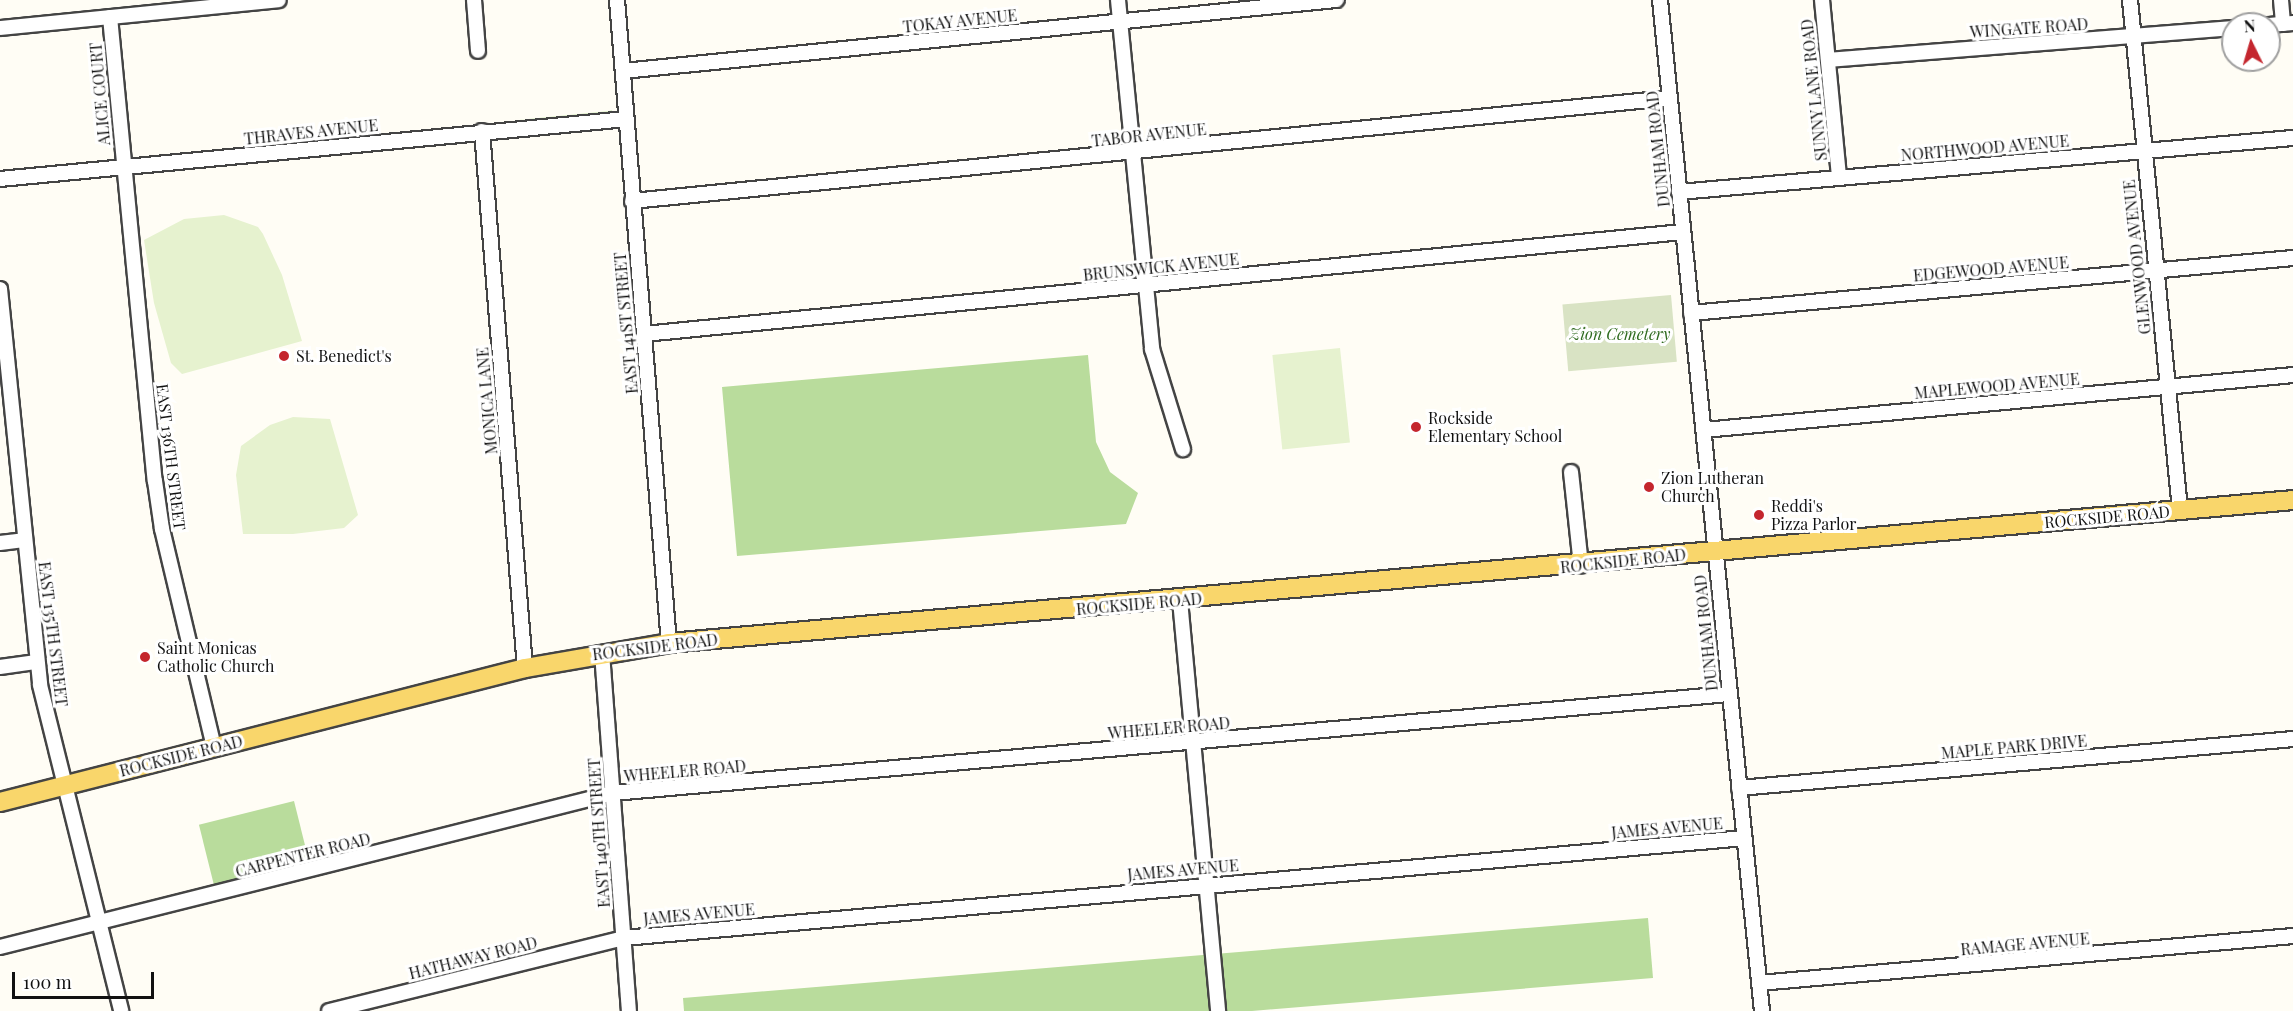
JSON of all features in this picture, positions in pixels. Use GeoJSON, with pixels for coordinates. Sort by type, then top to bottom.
{"type":"FeatureCollection","features":[{"type":"Feature","properties":{"kind":"main road","name":"ROCKSIDE ROAD"},"geometry":{"type":"LineString","coordinates":[[0,802],[525,668],[669,643],[1581,565],[1714,551],[2293,500]]}},
{"type":"Feature","properties":{"kind":"street"},"geometry":{"type":"LineString","coordinates":[[0,28],[279,0]]}},
{"type":"Feature","properties":{"kind":"street"},"geometry":{"type":"LineString","coordinates":[[474,0],[478,51]]}},
{"type":"Feature","properties":{"kind":"street","name":"EAST 141ST STREET"},"geometry":{"type":"LineString","coordinates":[[616,0],[669,643]]}},
{"type":"Feature","properties":{"kind":"street"},"geometry":{"type":"LineString","coordinates":[[1118,0],[1152,349],[1184,449]]}},
{"type":"Feature","properties":{"kind":"street","name":"TOKAY AVENUE"},"geometry":{"type":"LineString","coordinates":[[623,71],[1336,0]]}},
{"type":"Feature","properties":{"kind":"street","name":"DUNHAM ROAD"},"geometry":{"type":"LineString","coordinates":[[1660,0],[1704,430],[1728,694],[1762,1011]]}},
{"type":"Feature","properties":{"kind":"street","name":"SUNNY LANE ROAD"},"geometry":{"type":"LineString","coordinates":[[1821,0],[1839,177]]}},
{"type":"Feature","properties":{"kind":"street","name":"GLENWOOD AVENUE"},"geometry":{"type":"LineString","coordinates":[[2130,0],[2180,510]]}},
{"type":"Feature","properties":{"kind":"street"},"geometry":{"type":"LineString","coordinates":[[2281,0],[2288,24]]}},
{"type":"Feature","properties":{"kind":"street","name":"ALICE COURT"},"geometry":{"type":"LineString","coordinates":[[110,17],[124,167]]}},
{"type":"Feature","properties":{"kind":"street","name":"WINGATE ROAD"},"geometry":{"type":"LineString","coordinates":[[1827,60],[2221,29]]}},
{"type":"Feature","properties":{"kind":"street","name":"TABOR AVENUE"},"geometry":{"type":"LineString","coordinates":[[632,201],[1670,98]]}},
{"type":"Feature","properties":{"kind":"street","name":"THRAVES AVENUE"},"geometry":{"type":"LineString","coordinates":[[0,179],[626,119]]}},
{"type":"Feature","properties":{"kind":"street","name":"MONICA LANE"},"geometry":{"type":"LineString","coordinates":[[482,131],[525,668]]}},
{"type":"Feature","properties":{"kind":"street","name":"NORTHWOOD AVENUE"},"geometry":{"type":"LineString","coordinates":[[1679,192],[2293,138]]}},
{"type":"Feature","properties":{"kind":"street","name":"EAST 136TH STREET"},"geometry":{"type":"LineString","coordinates":[[124,167],[156,487],[214,747]]}},
{"type":"Feature","properties":{"kind":"street","name":"BRUNSWICK AVENUE"},"geometry":{"type":"LineString","coordinates":[[644,334],[1682,232]]}},
{"type":"Feature","properties":{"kind":"street","name":"EDGEWOOD AVENUE"},"geometry":{"type":"LineString","coordinates":[[1691,313],[2293,258]]}},
{"type":"Feature","properties":{"kind":"street","name":"EAST 135TH STREET"},"geometry":{"type":"LineString","coordinates":[[0,297],[6,422],[24,540],[37,662],[121,1011]]}},
{"type":"Feature","properties":{"kind":"street","name":"MAPLEWOOD AVENUE"},"geometry":{"type":"LineString","coordinates":[[1704,430],[2293,375]]}},
{"type":"Feature","properties":{"kind":"street"},"geometry":{"type":"LineString","coordinates":[[1571,472],[1581,565]]}},
{"type":"Feature","properties":{"kind":"street"},"geometry":{"type":"LineString","coordinates":[[0,543],[24,540]]}},
{"type":"Feature","properties":{"kind":"street"},"geometry":{"type":"LineString","coordinates":[[1180,600],[1218,1011]]}},
{"type":"Feature","properties":{"kind":"street","name":"EAST 140TH STREET"},"geometry":{"type":"LineString","coordinates":[[602,653],[629,1011]]}},
{"type":"Feature","properties":{"kind":"street"},"geometry":{"type":"LineString","coordinates":[[0,667],[37,662]]}},
{"type":"Feature","properties":{"kind":"street","name":"WHEELER ROAD"},"geometry":{"type":"LineString","coordinates":[[613,794],[1728,694]]}},
{"type":"Feature","properties":{"kind":"street","name":"MAPLE PARK DRIVE"},"geometry":{"type":"LineString","coordinates":[[1739,788],[2293,739]]}},
{"type":"Feature","properties":{"kind":"street","name":"CARPENTER ROAD"},"geometry":{"type":"LineString","coordinates":[[0,947],[613,794]]}},
{"type":"Feature","properties":{"kind":"street","name":"JAMES AVENUE"},"geometry":{"type":"LineString","coordinates":[[624,938],[1745,838]]}},
{"type":"Feature","properties":{"kind":"street","name":"RAMAGE AVENUE"},"geometry":{"type":"LineString","coordinates":[[1759,983],[2293,936]]}},
{"type":"Feature","properties":{"kind":"street","name":"HATHAWAY ROAD"},"geometry":{"type":"LineString","coordinates":[[329,1011],[624,938]]}},
{"type":"Feature","properties":{"kind":"green space"},"geometry":{"type":"Polygon","coordinates":[[[612,110],[611,115],[518,120],[609,111],[612,110]]]}},
{"type":"Feature","properties":{"kind":"green space"},"geometry":{"type":"Polygon","coordinates":[[[224,215],[258,227],[263,234],[282,275],[302,341],[182,374],[171,363],[154,303],[144,240],[184,219],[224,215]]]}},
{"type":"Feature","properties":{"kind":"green space","name":"Zion Cemetery"},"geometry":{"type":"Polygon","coordinates":[[[1671,295],[1677,362],[1568,371],[1562,304],[1671,295]]]}},
{"type":"Feature","properties":{"kind":"green space"},"geometry":{"type":"Polygon","coordinates":[[[1340,348],[1350,442],[1282,450],[1272,355],[1340,348]]]}},
{"type":"Feature","properties":{"kind":"green space"},"geometry":{"type":"Polygon","coordinates":[[[1088,355],[1096,442],[1110,472],[1138,493],[1126,524],[737,556],[722,387],[1088,355]]]}},
{"type":"Feature","properties":{"kind":"green space"},"geometry":{"type":"Polygon","coordinates":[[[293,417],[330,419],[358,515],[344,528],[293,534],[243,534],[236,475],[241,446],[270,425],[293,417]]]}},
{"type":"Feature","properties":{"kind":"green space"},"geometry":{"type":"Polygon","coordinates":[[[294,801],[311,870],[216,894],[199,825],[294,801]]]}},
{"type":"Feature","properties":{"kind":"green space"},"geometry":{"type":"Polygon","coordinates":[[[1648,918],[1653,978],[1252,1011],[684,1011],[683,998],[1648,918]]]}},
{"type":"Feature","properties":{"kind":"place","name":"St. Benedict's"},"geometry":{"type":"Point","coordinates":[284,356]}},
{"type":"Feature","properties":{"kind":"place","name":"Rockside Elementary School"},"geometry":{"type":"Point","coordinates":[1416,427]}},
{"type":"Feature","properties":{"kind":"place","name":"Zion Lutheran Church"},"geometry":{"type":"Point","coordinates":[1649,487]}},
{"type":"Feature","properties":{"kind":"place","name":"Reddi's Pizza Parlor"},"geometry":{"type":"Point","coordinates":[1759,515]}},
{"type":"Feature","properties":{"kind":"place","name":"Saint Monicas Catholic Church"},"geometry":{"type":"Point","coordinates":[145,657]}}]}
